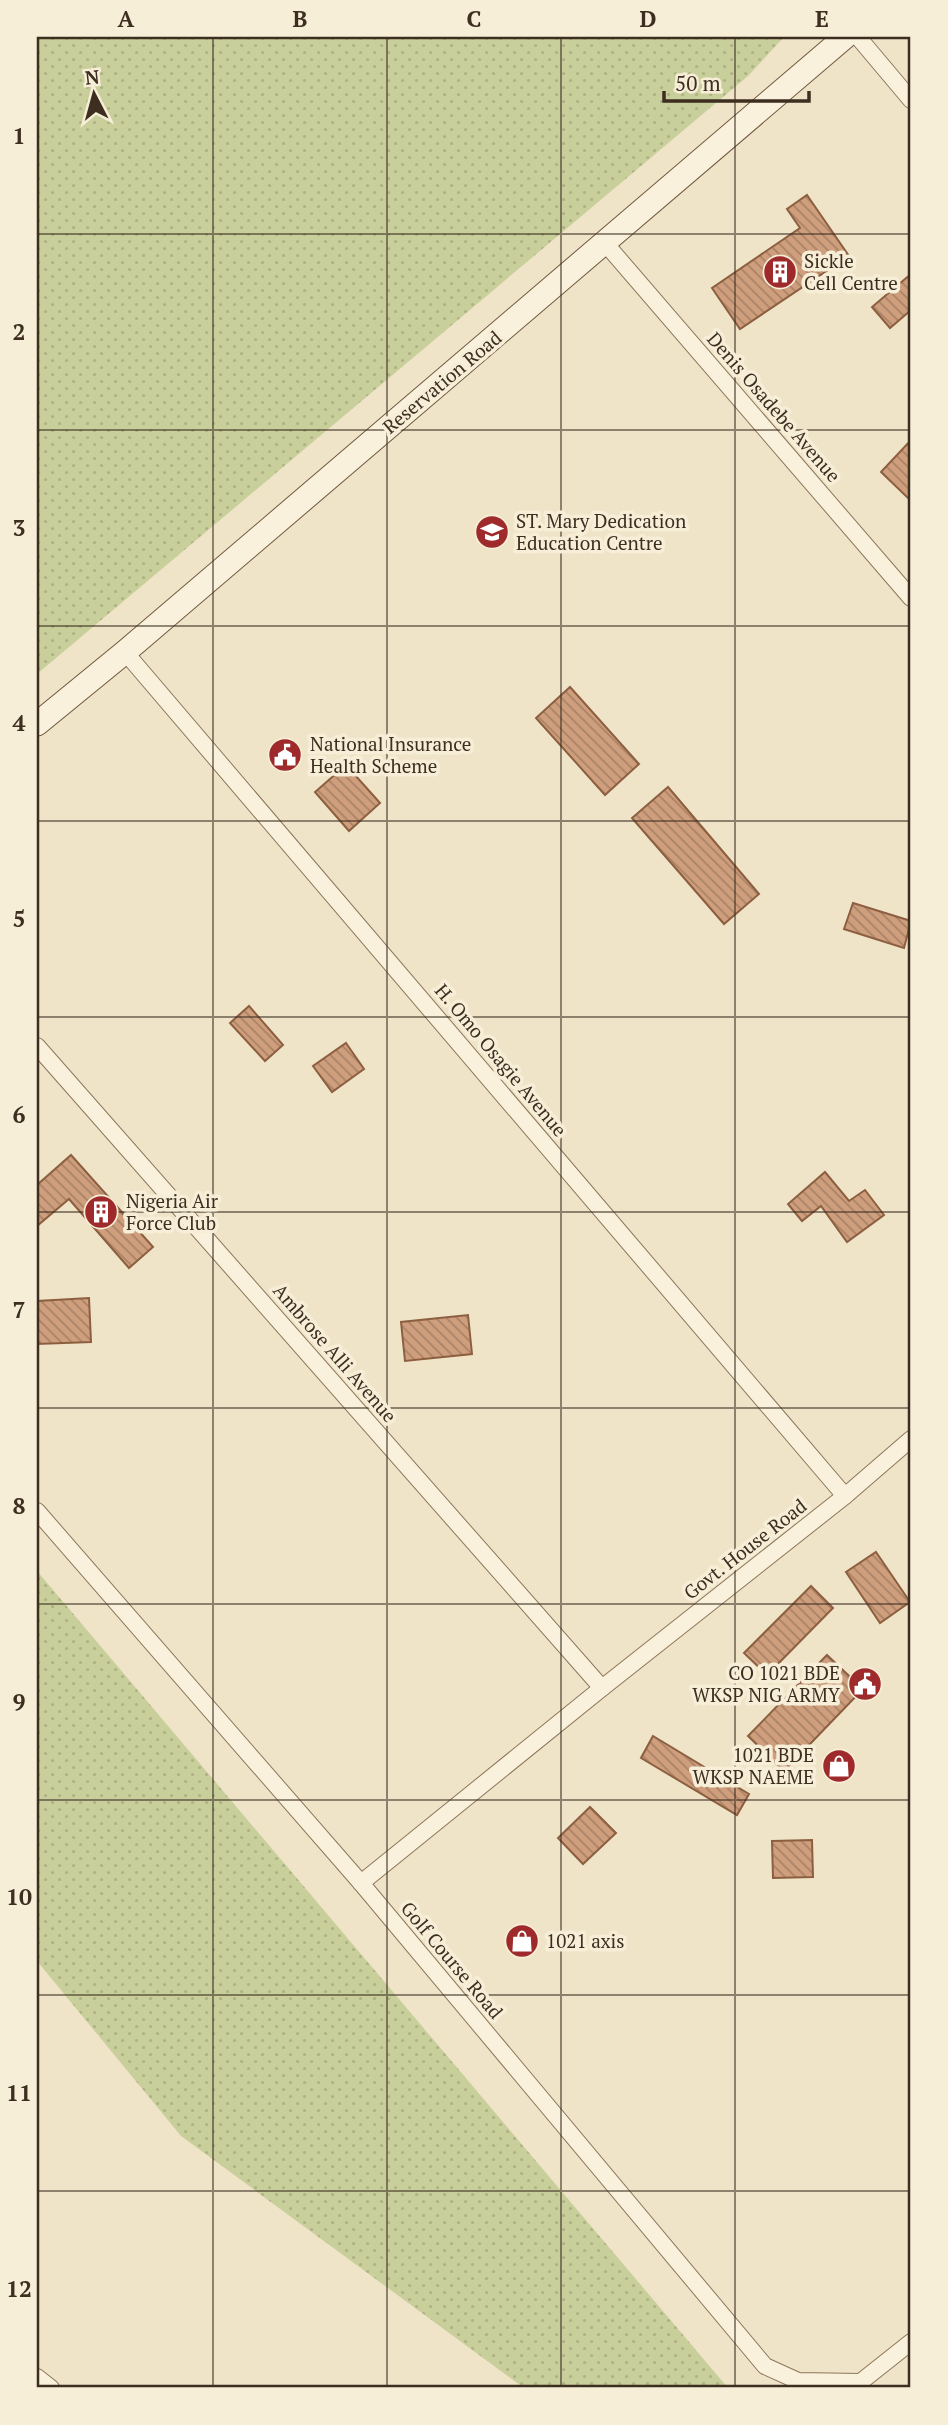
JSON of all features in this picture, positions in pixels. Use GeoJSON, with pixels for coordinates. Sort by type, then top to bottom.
{"type":"FeatureCollection","features":[{"type":"Feature","properties":{"kind":"street","name":"Reservation Road"},"geometry":{"type":"LineString","coordinates":[[37,724],[125,652],[845,37]]}},
{"type":"Feature","properties":{"kind":"street"},"geometry":{"type":"LineString","coordinates":[[858,37],[911,100]]}},
{"type":"Feature","properties":{"kind":"street","name":"Denis Osadebe Avenue"},"geometry":{"type":"LineString","coordinates":[[605,243],[911,598]]}},
{"type":"Feature","properties":{"kind":"street","name":"H. Omo Osagie Avenue"},"geometry":{"type":"LineString","coordinates":[[125,652],[845,1496]]}},
{"type":"Feature","properties":{"kind":"street","name":"Ambrose Alli Avenue"},"geometry":{"type":"LineString","coordinates":[[37,1046],[602,1688]]}},
{"type":"Feature","properties":{"kind":"street","name":"Govt. House Road"},"geometry":{"type":"LineString","coordinates":[[361,1883],[845,1496],[911,1439]]}},
{"type":"Feature","properties":{"kind":"street","name":"Golf Course Road"},"geometry":{"type":"LineString","coordinates":[[37,1511],[361,1883],[765,2366],[799,2385],[857,2385]]}},
{"type":"Feature","properties":{"kind":"street"},"geometry":{"type":"LineString","coordinates":[[857,2385],[911,2342]]}},
{"type":"Feature","properties":{"kind":"street"},"geometry":{"type":"LineString","coordinates":[[37,2376],[51,2388]]}},
{"type":"Feature","properties":{"kind":"green space"},"geometry":{"type":"Polygon","coordinates":[[[37,37],[784,37],[748,76],[37,674],[37,37]]]}},
{"type":"Feature","properties":{"kind":"green space"},"geometry":{"type":"Polygon","coordinates":[[[37,1571],[728,2388],[524,2388],[181,2136],[37,1961],[37,1571]]]}},
{"type":"Feature","properties":{"kind":"building","name":"Sickle Cell Centre"},"geometry":{"type":"Polygon","coordinates":[[[807,195],[849,256],[740,329],[712,288],[800,228],[787,209],[807,195]]]}},
{"type":"Feature","properties":{"kind":"building"},"geometry":{"type":"Polygon","coordinates":[[[911,274],[911,310],[890,328],[872,307],[911,274]]]}},
{"type":"Feature","properties":{"kind":"building"},"geometry":{"type":"Polygon","coordinates":[[[911,440],[911,501],[881,472],[911,440]]]}},
{"type":"Feature","properties":{"kind":"building"},"geometry":{"type":"Polygon","coordinates":[[[570,687],[639,764],[605,795],[536,718],[570,687]]]}},
{"type":"Feature","properties":{"kind":"building"},"geometry":{"type":"Polygon","coordinates":[[[346,765],[380,803],[349,831],[315,792],[346,765]]]}},
{"type":"Feature","properties":{"kind":"building"},"geometry":{"type":"Polygon","coordinates":[[[668,787],[759,894],[724,924],[632,818],[668,787]]]}},
{"type":"Feature","properties":{"kind":"building"},"geometry":{"type":"Polygon","coordinates":[[[853,903],[911,921],[904,948],[844,929],[853,903]]]}},
{"type":"Feature","properties":{"kind":"building"},"geometry":{"type":"Polygon","coordinates":[[[249,1006],[283,1045],[265,1061],[230,1023],[249,1006]]]}},
{"type":"Feature","properties":{"kind":"building"},"geometry":{"type":"Polygon","coordinates":[[[346,1043],[364,1069],[332,1092],[313,1066],[346,1043]]]}},
{"type":"Feature","properties":{"kind":"building","name":"Nigeria Air Force Club"},"geometry":{"type":"Polygon","coordinates":[[[71,1155],[153,1247],[129,1268],[69,1199],[37,1226],[37,1185],[71,1155]]]}},
{"type":"Feature","properties":{"kind":"building"},"geometry":{"type":"Polygon","coordinates":[[[825,1172],[849,1201],[865,1190],[884,1215],[847,1242],[821,1206],[802,1221],[788,1204],[825,1172]]]}},
{"type":"Feature","properties":{"kind":"building"},"geometry":{"type":"Polygon","coordinates":[[[89,1298],[91,1342],[37,1344],[37,1301],[89,1298]]]}},
{"type":"Feature","properties":{"kind":"building"},"geometry":{"type":"Polygon","coordinates":[[[468,1315],[472,1354],[405,1361],[401,1322],[468,1315]]]}},
{"type":"Feature","properties":{"kind":"building"},"geometry":{"type":"Polygon","coordinates":[[[876,1552],[910,1602],[880,1623],[846,1572],[876,1552]]]}},
{"type":"Feature","properties":{"kind":"building"},"geometry":{"type":"Polygon","coordinates":[[[811,1586],[833,1608],[767,1675],[744,1653],[811,1586]]]}},
{"type":"Feature","properties":{"kind":"building"},"geometry":{"type":"Polygon","coordinates":[[[827,1655],[863,1689],[784,1771],[748,1736],[827,1655]]]}},
{"type":"Feature","properties":{"kind":"building"},"geometry":{"type":"Polygon","coordinates":[[[653,1736],[749,1794],[737,1815],[641,1758],[653,1736]]]}},
{"type":"Feature","properties":{"kind":"building"},"geometry":{"type":"Polygon","coordinates":[[[590,1807],[616,1833],[583,1864],[558,1838],[590,1807]]]}},
{"type":"Feature","properties":{"kind":"building"},"geometry":{"type":"Polygon","coordinates":[[[812,1840],[813,1877],[773,1878],[772,1841],[812,1840]]]}},
{"type":"Feature","properties":{"kind":"place","name":"Sickle Cell Centre"},"geometry":{"type":"Point","coordinates":[780,272]}},
{"type":"Feature","properties":{"kind":"place","name":"ST. Mary Dedication Education Centre"},"geometry":{"type":"Point","coordinates":[492,532]}},
{"type":"Feature","properties":{"kind":"place","name":"National Insurance Health Scheme"},"geometry":{"type":"Point","coordinates":[285,755]}},
{"type":"Feature","properties":{"kind":"place","name":"Nigeria Air Force Club"},"geometry":{"type":"Point","coordinates":[101,1212]}},
{"type":"Feature","properties":{"kind":"place","name":"CO 1021 BDE WKSP NIG ARMY"},"geometry":{"type":"Point","coordinates":[865,1684]}},
{"type":"Feature","properties":{"kind":"place","name":"1021 BDE WKSP NAEME"},"geometry":{"type":"Point","coordinates":[839,1766]}},
{"type":"Feature","properties":{"kind":"place","name":"1021 axis"},"geometry":{"type":"Point","coordinates":[522,1941]}}]}
